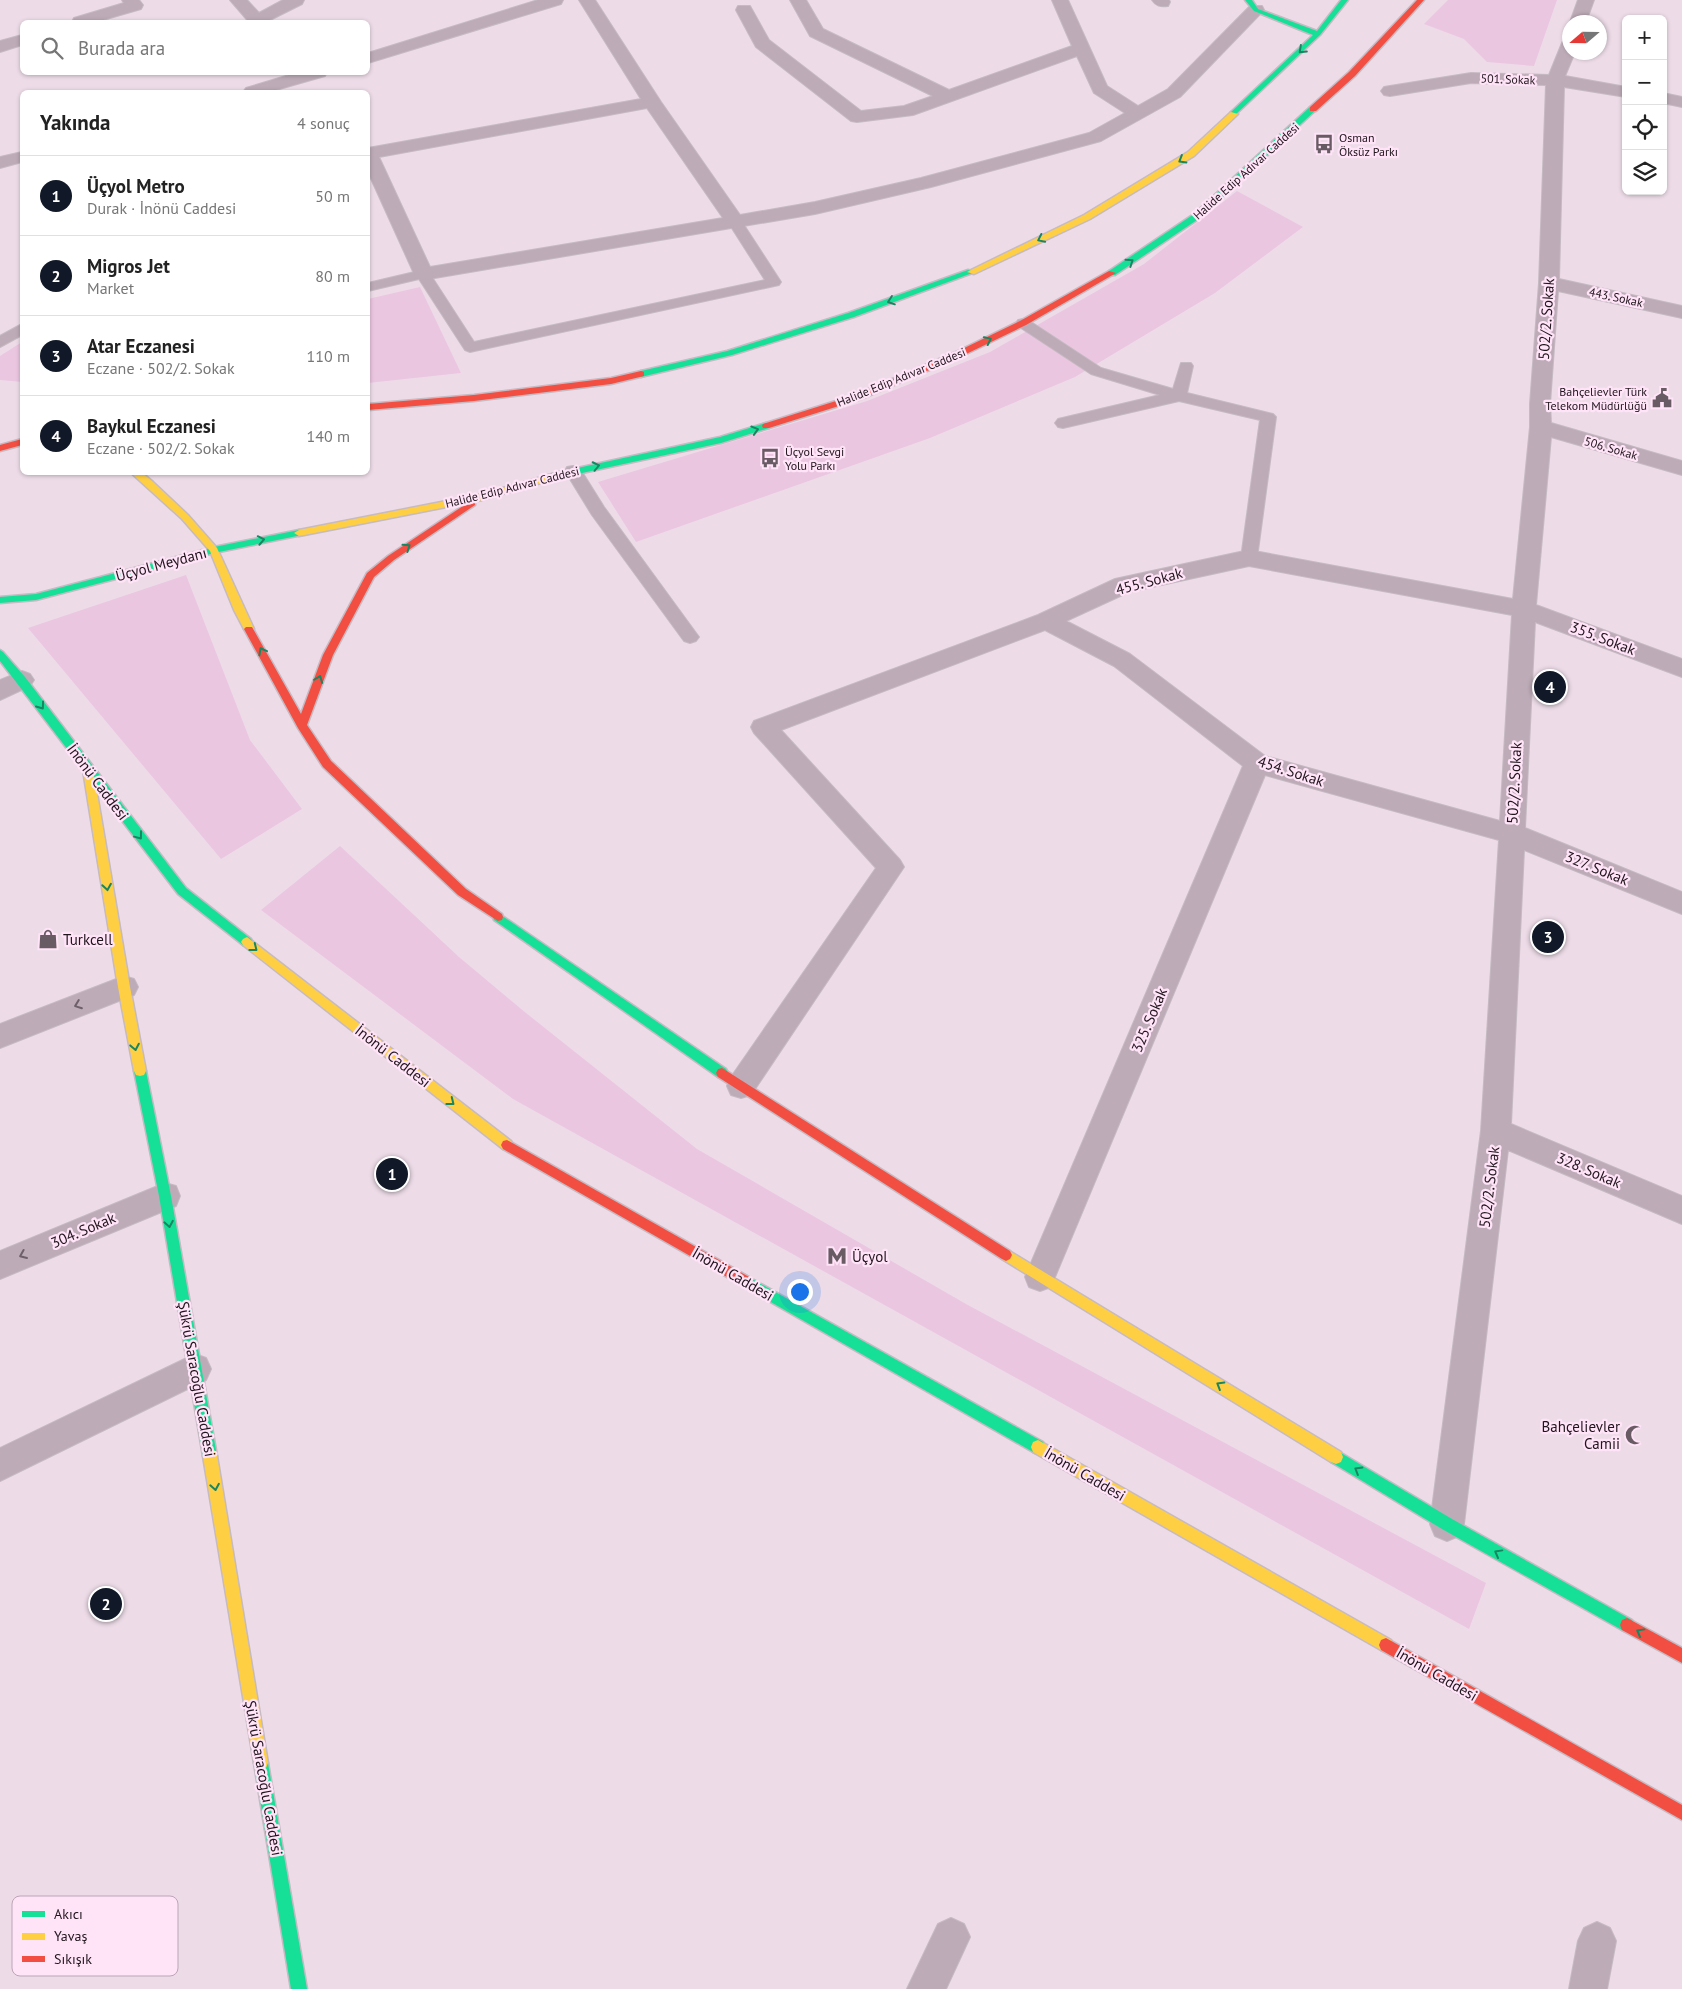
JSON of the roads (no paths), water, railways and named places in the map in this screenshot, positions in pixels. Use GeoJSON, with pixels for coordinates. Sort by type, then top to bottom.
{"type":"FeatureCollection","features":[{"type":"Feature","properties":{"kind":"main road"},"geometry":{"type":"LineString","coordinates":[[370,407],[474,398],[610,381],[729,353],[851,315],[965,275],[1087,217],[1191,154],[1318,34],[1345,0]]}},
{"type":"Feature","properties":{"kind":"main road","name":"Halide Edip Adıvar Caddesi"},"geometry":{"type":"LineString","coordinates":[[214,550],[482,496],[573,471],[721,440],[858,397],[959,354],[1023,323],[1118,270],[1197,216],[1352,74],[1421,0]]}},
{"type":"Feature","properties":{"kind":"main road"},"geometry":{"type":"LineString","coordinates":[[1252,5],[1318,34]]}},
{"type":"Feature","properties":{"kind":"main road"},"geometry":{"type":"LineString","coordinates":[[0,448],[20,443]]}},
{"type":"Feature","properties":{"kind":"main road","name":"Üçyol Meydanı"},"geometry":{"type":"LineString","coordinates":[[0,600],[36,597],[214,550],[185,517],[138,475]]}},
{"type":"Feature","properties":{"kind":"main road"},"geometry":{"type":"LineString","coordinates":[[302,725],[328,655],[370,575],[390,558],[482,496]]}},
{"type":"Feature","properties":{"kind":"main road"},"geometry":{"type":"LineString","coordinates":[[214,550],[240,610],[302,725],[327,764],[462,892],[741,1086],[1040,1277],[1446,1524],[1682,1656]]}},
{"type":"Feature","properties":{"kind":"main road","name":"İnönü Caddesi"},"geometry":{"type":"LineString","coordinates":[[0,654],[22,680],[88,770],[182,891],[511,1148],[1682,1813]]}},
{"type":"Feature","properties":{"kind":"main road","name":"Şükrü Saracoğlu Caddesi"},"geometry":{"type":"LineString","coordinates":[[88,770],[124,987],[165,1196],[195,1369],[299,1989]]}},
{"type":"Feature","properties":{"kind":"street"},"geometry":{"type":"LineString","coordinates":[[87,20],[135,6],[130,0]]}},
{"type":"Feature","properties":{"kind":"street"},"geometry":{"type":"LineString","coordinates":[[238,0],[255,20]]}},
{"type":"Feature","properties":{"kind":"street"},"geometry":{"type":"LineString","coordinates":[[261,20],[296,0]]}},
{"type":"Feature","properties":{"kind":"street"},"geometry":{"type":"LineString","coordinates":[[370,57],[555,0]]}},
{"type":"Feature","properties":{"kind":"street"},"geometry":{"type":"LineString","coordinates":[[587,0],[652,102],[735,222]]}},
{"type":"Feature","properties":{"kind":"street"},"geometry":{"type":"LineString","coordinates":[[798,0],[816,32],[948,96]]}},
{"type":"Feature","properties":{"kind":"street"},"geometry":{"type":"LineString","coordinates":[[1060,0],[1080,49],[1100,90],[1139,114]]}},
{"type":"Feature","properties":{"kind":"street"},"geometry":{"type":"LineString","coordinates":[[1581,15],[1586,0]]}},
{"type":"Feature","properties":{"kind":"street"},"geometry":{"type":"LineString","coordinates":[[370,158],[424,274],[735,222],[815,208],[924,183],[1095,137],[1174,93],[1252,5]]}},
{"type":"Feature","properties":{"kind":"street"},"geometry":{"type":"LineString","coordinates":[[744,10],[762,43],[857,117],[907,111],[1080,49]]}},
{"type":"Feature","properties":{"kind":"street"},"geometry":{"type":"LineString","coordinates":[[0,47],[20,41]]}},
{"type":"Feature","properties":{"kind":"street","name":"502/2. Sokak"},"geometry":{"type":"LineString","coordinates":[[1446,1524],[1496,1131],[1524,609],[1541,427],[1540,404],[1549,283],[1555,80],[1563,60]]}},
{"type":"Feature","properties":{"kind":"street"},"geometry":{"type":"LineString","coordinates":[[258,90],[305,75]]}},
{"type":"Feature","properties":{"kind":"street"},"geometry":{"type":"LineString","coordinates":[[309,75],[317,90]]}},
{"type":"Feature","properties":{"kind":"street","name":"501. Sokak"},"geometry":{"type":"LineString","coordinates":[[1390,91],[1471,78],[1555,80],[1622,91]]}},
{"type":"Feature","properties":{"kind":"street"},"geometry":{"type":"LineString","coordinates":[[1667,99],[1682,102]]}},
{"type":"Feature","properties":{"kind":"street"},"geometry":{"type":"LineString","coordinates":[[370,154],[652,102]]}},
{"type":"Feature","properties":{"kind":"street"},"geometry":{"type":"LineString","coordinates":[[0,163],[20,158]]}},
{"type":"Feature","properties":{"kind":"street","name":"443. Sokak"},"geometry":{"type":"LineString","coordinates":[[1549,283],[1682,312]]}},
{"type":"Feature","properties":{"kind":"street","name":"506. Sokak"},"geometry":{"type":"LineString","coordinates":[[1541,427],[1682,468]]}},
{"type":"Feature","properties":{"kind":"street","name":"455. Sokak"},"geometry":{"type":"LineString","coordinates":[[741,1086],[891,867],[763,727],[1046,621],[1123,585],[1249,558],[1524,609]]}},
{"type":"Feature","properties":{"kind":"street","name":"355. Sokak"},"geometry":{"type":"LineString","coordinates":[[1524,609],[1682,668]]}},
{"type":"Feature","properties":{"kind":"street","name":"454. Sokak"},"geometry":{"type":"LineString","coordinates":[[1046,621],[1122,660],[1258,763],[1512,834]]}},
{"type":"Feature","properties":{"kind":"street"},"geometry":{"type":"LineString","coordinates":[[0,691],[22,680]]}},
{"type":"Feature","properties":{"kind":"street","name":"325. Sokak"},"geometry":{"type":"LineString","coordinates":[[1040,1277],[1258,763]]}},
{"type":"Feature","properties":{"kind":"street","name":"327. Sokak"},"geometry":{"type":"LineString","coordinates":[[1512,834],[1682,903]]}},
{"type":"Feature","properties":{"kind":"street"},"geometry":{"type":"LineString","coordinates":[[0,1036],[124,987]]}},
{"type":"Feature","properties":{"kind":"street","name":"328. Sokak"},"geometry":{"type":"LineString","coordinates":[[1496,1131],[1682,1210]]}},
{"type":"Feature","properties":{"kind":"street","name":"304. Sokak"},"geometry":{"type":"LineString","coordinates":[[0,1265],[165,1196]]}},
{"type":"Feature","properties":{"kind":"street"},"geometry":{"type":"LineString","coordinates":[[0,1465],[195,1369]]}},
{"type":"Feature","properties":{"kind":"street"},"geometry":{"type":"LineString","coordinates":[[926,1989],[950,1936]]}},
{"type":"Feature","properties":{"kind":"street"},"geometry":{"type":"LineString","coordinates":[[1588,1989],[1597,1940]]}},
{"type":"Feature","properties":{"kind":"lane"},"geometry":{"type":"LineString","coordinates":[[370,287],[424,274],[470,347],[774,282],[735,222]]}},
{"type":"Feature","properties":{"kind":"lane"},"geometry":{"type":"LineString","coordinates":[[1023,323],[1096,371],[1179,396],[1268,417],[1249,558]]}},
{"type":"Feature","properties":{"kind":"lane"},"geometry":{"type":"LineString","coordinates":[[0,342],[20,330]]}},
{"type":"Feature","properties":{"kind":"lane"},"geometry":{"type":"LineString","coordinates":[[1179,396],[1186,366]]}},
{"type":"Feature","properties":{"kind":"lane"},"geometry":{"type":"LineString","coordinates":[[1063,424],[1179,396]]}},
{"type":"Feature","properties":{"kind":"lane"},"geometry":{"type":"LineString","coordinates":[[573,471],[598,511],[690,637]]}},
{"type":"Feature","properties":{"kind":"place","name":"Osman Öksüz Parkı"},"geometry":{"type":"Point","coordinates":[1324,144]}},
{"type":"Feature","properties":{"kind":"place","name":"Bahçelievler Türk Telekom Müdürlüğü"},"geometry":{"type":"Point","coordinates":[1662,398]}},
{"type":"Feature","properties":{"kind":"place","name":"Üçyol Sevgi Yolu Parkı"},"geometry":{"type":"Point","coordinates":[770,458]}},
{"type":"Feature","properties":{"kind":"place","name":"Baykul Eczanesi"},"geometry":{"type":"Point","coordinates":[1550,687]}},
{"type":"Feature","properties":{"kind":"place","name":"Atar Eczanesi"},"geometry":{"type":"Point","coordinates":[1548,937]}},
{"type":"Feature","properties":{"kind":"place","name":"Turkcell"},"geometry":{"type":"Point","coordinates":[48,939]}},
{"type":"Feature","properties":{"kind":"place","name":"Üçyol Metro"},"geometry":{"type":"Point","coordinates":[392,1174]}},
{"type":"Feature","properties":{"kind":"place","name":"Üçyol"},"geometry":{"type":"Point","coordinates":[837,1256]}},
{"type":"Feature","properties":{"kind":"place","name":"Bahçelievler Camii"},"geometry":{"type":"Point","coordinates":[1635,1435]}},
{"type":"Feature","properties":{"kind":"place","name":"Migros Jet"},"geometry":{"type":"Point","coordinates":[106,1604]}}]}
